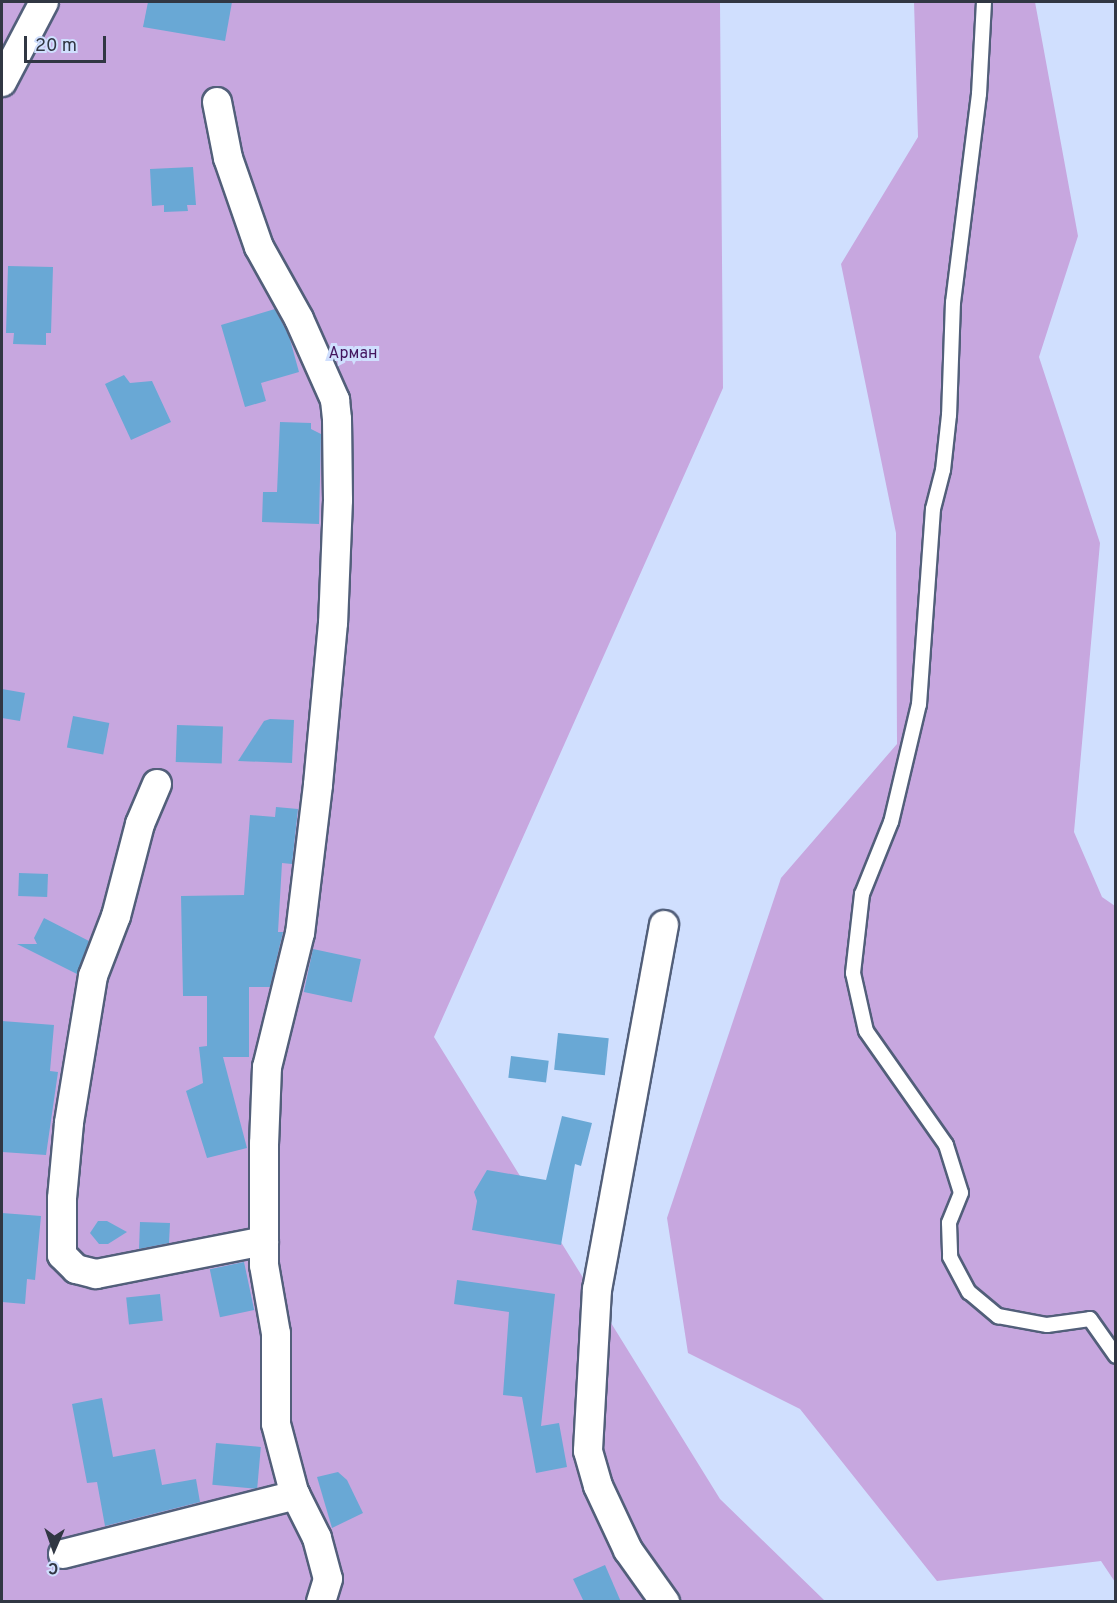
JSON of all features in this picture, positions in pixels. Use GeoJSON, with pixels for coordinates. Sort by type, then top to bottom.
{"type":"FeatureCollection","features":[{"type":"Feature","properties":{"kind":"street"},"geometry":{"type":"LineString","coordinates":[[2,82],[44,2]]}},
{"type":"Feature","properties":{"kind":"street"},"geometry":{"type":"LineString","coordinates":[[217,102],[228,158],[259,247],[299,319],[335,400],[337,419],[333,623],[300,933],[267,1067],[264,1241],[276,1334],[276,1424],[296,1495],[317,1538],[328,1579],[321,1602]]}},
{"type":"Feature","properties":{"kind":"street"},"geometry":{"type":"LineString","coordinates":[[156,784],[93,976],[69,1123],[62,1199],[62,1255],[76,1269],[96,1274],[264,1241]]}},
{"type":"Feature","properties":{"kind":"street"},"geometry":{"type":"LineString","coordinates":[[664,925],[597,1289],[588,1451],[598,1486],[628,1550],[665,1602]]}},
{"type":"Feature","properties":{"kind":"street"},"geometry":{"type":"LineString","coordinates":[[63,1554],[296,1495]]}},
{"type":"Feature","properties":{"kind":"lane"},"geometry":{"type":"LineString","coordinates":[[984,2],[979,94],[953,302],[949,416],[944,470],[933,509],[919,704],[891,822],[862,894],[853,973],[866,1031],[946,1145],[961,1193],[949,1223],[950,1257],[969,1292],[998,1316],[1047,1325],[1090,1319],[1116,1356]]}},
{"type":"Feature","properties":{"kind":"green space","name":"Арман"},"geometry":{"type":"Polygon","coordinates":[[[2,2],[720,2],[723,388],[434,1037],[720,1499],[825,1601],[2,1602],[2,2]]]}},
{"type":"Feature","properties":{"kind":"green space"},"geometry":{"type":"Polygon","coordinates":[[[914,2],[1035,2],[1078,236],[1039,357],[1100,543],[1074,832],[1102,897],[1115,906],[1115,1582],[1101,1561],[937,1581],[800,1409],[688,1353],[667,1218],[781,878],[897,744],[896,533],[841,264],[918,137],[914,2]]]}},
{"type":"Feature","properties":{"kind":"building"},"geometry":{"type":"Polygon","coordinates":[[[148,2],[232,2],[225,41],[143,27],[148,2]]]}},
{"type":"Feature","properties":{"kind":"building"},"geometry":{"type":"Polygon","coordinates":[[[193,167],[196,205],[187,205],[188,211],[164,212],[164,205],[152,206],[150,169],[193,167]]]}},
{"type":"Feature","properties":{"kind":"building"},"geometry":{"type":"Polygon","coordinates":[[[8,266],[53,267],[51,333],[46,333],[46,345],[13,344],[14,333],[6,333],[8,266]]]}},
{"type":"Feature","properties":{"kind":"building"},"geometry":{"type":"Polygon","coordinates":[[[275,309],[289,336],[299,372],[261,383],[266,401],[245,407],[221,325],[275,309]]]}},
{"type":"Feature","properties":{"kind":"building"},"geometry":{"type":"Polygon","coordinates":[[[124,375],[130,383],[152,381],[171,422],[131,440],[105,384],[124,375]]]}},
{"type":"Feature","properties":{"kind":"building"},"geometry":{"type":"Polygon","coordinates":[[[280,422],[311,423],[311,429],[321,434],[319,524],[262,522],[263,492],[277,492],[280,422]]]}},
{"type":"Feature","properties":{"kind":"building"},"geometry":{"type":"Polygon","coordinates":[[[2,689],[25,693],[20,721],[2,718],[2,689]]]}},
{"type":"Feature","properties":{"kind":"building"},"geometry":{"type":"Polygon","coordinates":[[[73,716],[109,723],[103,754],[67,747],[73,716]]]}},
{"type":"Feature","properties":{"kind":"building"},"geometry":{"type":"Polygon","coordinates":[[[294,720],[292,763],[238,761],[264,721],[294,720]]]}},
{"type":"Feature","properties":{"kind":"building"},"geometry":{"type":"Polygon","coordinates":[[[177,725],[223,727],[222,764],[176,762],[177,725]]]}},
{"type":"Feature","properties":{"kind":"building"},"geometry":{"type":"Polygon","coordinates":[[[276,807],[298,809],[292,864],[282,863],[278,932],[283,932],[270,987],[249,987],[249,1057],[223,1057],[247,1148],[207,1158],[186,1091],[203,1083],[199,1047],[207,1046],[207,996],[183,996],[181,896],[244,895],[250,815],[275,817],[276,807]]]}},
{"type":"Feature","properties":{"kind":"building"},"geometry":{"type":"Polygon","coordinates":[[[19,873],[48,874],[47,897],[18,896],[19,873]]]}},
{"type":"Feature","properties":{"kind":"building"},"geometry":{"type":"Polygon","coordinates":[[[44,918],[89,941],[77,974],[17,944],[37,944],[34,938],[44,918]]]}},
{"type":"Feature","properties":{"kind":"building"},"geometry":{"type":"Polygon","coordinates":[[[313,949],[361,959],[352,1002],[304,992],[313,949]]]}},
{"type":"Feature","properties":{"kind":"building"},"geometry":{"type":"Polygon","coordinates":[[[2,1021],[54,1025],[50,1071],[58,1072],[46,1155],[2,1152],[2,1021]]]}},
{"type":"Feature","properties":{"kind":"building"},"geometry":{"type":"Polygon","coordinates":[[[558,1033],[609,1038],[605,1075],[554,1070],[558,1033]]]}},
{"type":"Feature","properties":{"kind":"building"},"geometry":{"type":"Polygon","coordinates":[[[511,1056],[549,1061],[546,1082],[508,1078],[511,1056]]]}},
{"type":"Feature","properties":{"kind":"building"},"geometry":{"type":"Polygon","coordinates":[[[562,1116],[592,1123],[581,1166],[575,1164],[561,1245],[472,1230],[477,1201],[474,1192],[487,1170],[546,1180],[562,1116]]]}},
{"type":"Feature","properties":{"kind":"building"},"geometry":{"type":"Polygon","coordinates":[[[2,1213],[41,1216],[35,1280],[27,1279],[25,1304],[2,1302],[2,1213]]]}},
{"type":"Feature","properties":{"kind":"building"},"geometry":{"type":"Polygon","coordinates":[[[98,1221],[107,1221],[127,1232],[108,1244],[99,1244],[90,1233],[98,1221]]]}},
{"type":"Feature","properties":{"kind":"building"},"geometry":{"type":"Polygon","coordinates":[[[140,1222],[170,1223],[169,1243],[139,1249],[140,1222]]]}},
{"type":"Feature","properties":{"kind":"building"},"geometry":{"type":"Polygon","coordinates":[[[244,1262],[254,1310],[220,1317],[210,1269],[244,1262]]]}},
{"type":"Feature","properties":{"kind":"building"},"geometry":{"type":"Polygon","coordinates":[[[457,1280],[555,1294],[541,1426],[559,1423],[567,1467],[536,1473],[522,1397],[503,1395],[509,1312],[454,1304],[457,1280]]]}},
{"type":"Feature","properties":{"kind":"building"},"geometry":{"type":"Polygon","coordinates":[[[160,1294],[163,1321],[129,1324],[126,1298],[160,1294]]]}},
{"type":"Feature","properties":{"kind":"building"},"geometry":{"type":"Polygon","coordinates":[[[102,1398],[113,1457],[155,1449],[162,1485],[196,1479],[200,1502],[105,1526],[97,1482],[87,1483],[72,1404],[102,1398]]]}},
{"type":"Feature","properties":{"kind":"building"},"geometry":{"type":"Polygon","coordinates":[[[216,1443],[261,1447],[257,1489],[212,1485],[216,1443]]]}},
{"type":"Feature","properties":{"kind":"building"},"geometry":{"type":"Polygon","coordinates":[[[338,1472],[347,1480],[363,1513],[332,1528],[317,1477],[338,1472]]]}},
{"type":"Feature","properties":{"kind":"building"},"geometry":{"type":"Polygon","coordinates":[[[605,1565],[621,1602],[584,1602],[573,1579],[605,1565]]]}}]}
